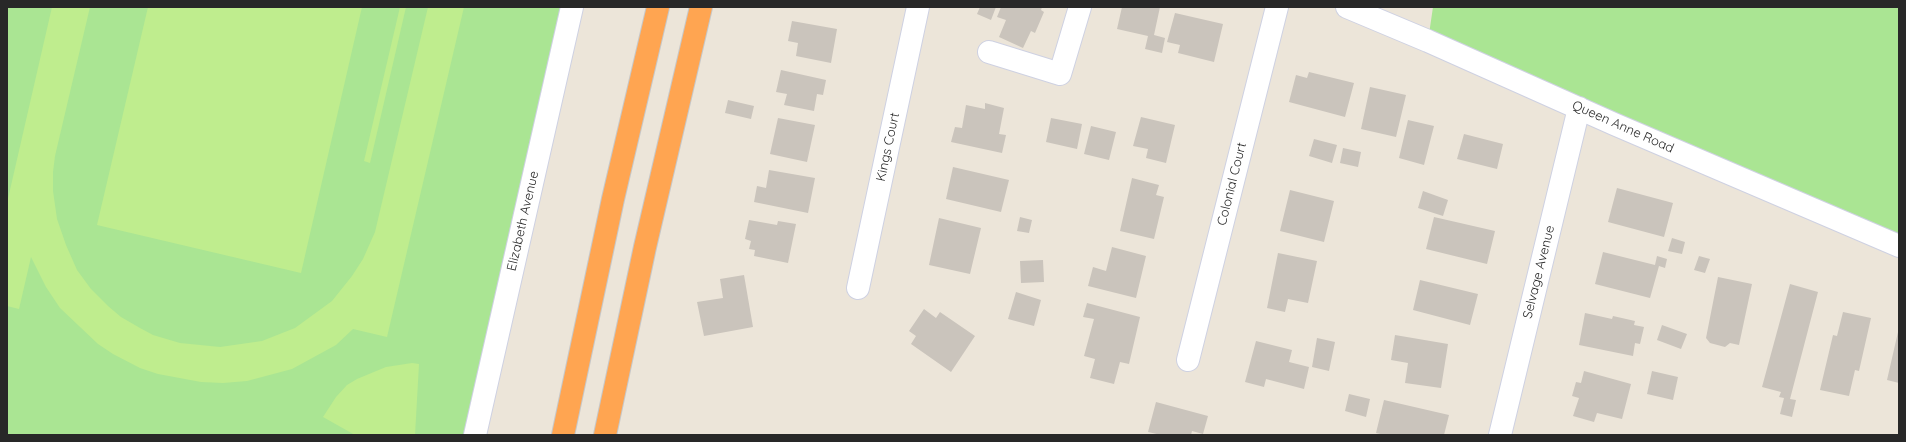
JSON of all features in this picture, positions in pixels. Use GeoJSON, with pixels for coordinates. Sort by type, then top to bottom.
{"type":"FeatureCollection","features":[{"type":"Feature","properties":{"kind":"highway"},"geometry":{"type":"LineString","coordinates":[[563,435],[603,246],[658,7]]}},
{"type":"Feature","properties":{"kind":"highway"},"geometry":{"type":"LineString","coordinates":[[605,435],[647,239],[700,7]]}},
{"type":"Feature","properties":{"kind":"street","name":"Elizabeth Avenue"},"geometry":{"type":"LineString","coordinates":[[475,435],[572,7]]}},
{"type":"Feature","properties":{"kind":"street","name":"Kings Court"},"geometry":{"type":"LineString","coordinates":[[858,288],[918,7]]}},
{"type":"Feature","properties":{"kind":"street"},"geometry":{"type":"LineString","coordinates":[[989,52],[1060,74],[1080,7]]}},
{"type":"Feature","properties":{"kind":"street","name":"Colonial Court"},"geometry":{"type":"LineString","coordinates":[[1188,360],[1277,7]]}},
{"type":"Feature","properties":{"kind":"street","name":"Queen Anne Road"},"geometry":{"type":"LineString","coordinates":[[1347,7],[1899,246]]}},
{"type":"Feature","properties":{"kind":"street","name":"Selvage Avenue"},"geometry":{"type":"LineString","coordinates":[[1500,435],[1579,108]]}},
{"type":"Feature","properties":{"kind":"green space"},"geometry":{"type":"Polygon","coordinates":[[[7,7],[572,7],[475,435],[7,435],[7,7]]]}},
{"type":"Feature","properties":{"kind":"green space"},"geometry":{"type":"Polygon","coordinates":[[[52,7],[90,7],[55,156],[53,172],[53,191],[57,219],[77,270],[91,289],[108,306],[121,317],[153,335],[180,343],[220,347],[262,341],[295,328],[332,301],[352,276],[363,259],[375,232],[428,7],[464,7],[387,337],[353,329],[336,345],[292,369],[247,381],[223,383],[201,382],[158,374],[140,368],[113,354],[98,344],[60,308],[46,287],[31,257],[19,309],[7,306],[7,203],[52,7]]]}},
{"type":"Feature","properties":{"kind":"green space"},"geometry":{"type":"Polygon","coordinates":[[[148,7],[362,7],[301,273],[97,225],[148,7]]]}},
{"type":"Feature","properties":{"kind":"green space"},"geometry":{"type":"Polygon","coordinates":[[[400,7],[406,7],[370,163],[364,161],[400,7]]]}},
{"type":"Feature","properties":{"kind":"green space"},"geometry":{"type":"Polygon","coordinates":[[[1433,7],[1899,7],[1899,246],[1428,41],[1433,7]]]}},
{"type":"Feature","properties":{"kind":"green space"},"geometry":{"type":"Polygon","coordinates":[[[412,363],[419,364],[415,435],[355,435],[323,417],[336,397],[347,385],[357,379],[386,367],[412,363]]]}},
{"type":"Feature","properties":{"kind":"building"},"geometry":{"type":"Polygon","coordinates":[[[980,7],[996,7],[991,20],[977,14],[980,7]]]}},
{"type":"Feature","properties":{"kind":"building"},"geometry":{"type":"Polygon","coordinates":[[[1001,7],[1042,7],[1041,10],[1044,12],[1035,33],[1031,31],[1023,48],[999,37],[1006,20],[997,17],[1001,7]]]}},
{"type":"Feature","properties":{"kind":"building"},"geometry":{"type":"Polygon","coordinates":[[[1122,7],[1160,7],[1154,35],[1165,38],[1162,53],[1145,49],[1148,36],[1117,29],[1122,7]]]}},
{"type":"Feature","properties":{"kind":"building"},"geometry":{"type":"Polygon","coordinates":[[[1175,13],[1223,24],[1214,62],[1178,53],[1180,45],[1167,42],[1175,13]]]}},
{"type":"Feature","properties":{"kind":"building"},"geometry":{"type":"Polygon","coordinates":[[[792,21],[837,29],[831,63],[796,56],[798,43],[788,41],[792,21]]]}},
{"type":"Feature","properties":{"kind":"building"},"geometry":{"type":"Polygon","coordinates":[[[781,70],[826,80],[823,95],[817,94],[814,111],[784,105],[787,94],[776,92],[781,70]]]}},
{"type":"Feature","properties":{"kind":"building"},"geometry":{"type":"Polygon","coordinates":[[[1309,72],[1354,83],[1345,117],[1289,102],[1296,75],[1307,78],[1309,72]]]}},
{"type":"Feature","properties":{"kind":"building"},"geometry":{"type":"Polygon","coordinates":[[[1370,87],[1406,95],[1396,137],[1361,129],[1370,87]]]}},
{"type":"Feature","properties":{"kind":"building"},"geometry":{"type":"Polygon","coordinates":[[[728,100],[754,106],[751,119],[725,113],[728,100]]]}},
{"type":"Feature","properties":{"kind":"building"},"geometry":{"type":"Polygon","coordinates":[[[985,103],[1004,108],[999,134],[1006,135],[1002,153],[951,142],[955,127],[962,128],[966,105],[985,109],[985,103]]]}},
{"type":"Feature","properties":{"kind":"building"},"geometry":{"type":"Polygon","coordinates":[[[1141,117],[1175,125],[1166,163],[1146,158],[1148,149],[1133,146],[1141,117]]]}},
{"type":"Feature","properties":{"kind":"building"},"geometry":{"type":"Polygon","coordinates":[[[778,118],[815,125],[807,162],[770,154],[778,118]]]}},
{"type":"Feature","properties":{"kind":"building"},"geometry":{"type":"Polygon","coordinates":[[[1051,118],[1082,124],[1077,149],[1046,142],[1051,118]]]}},
{"type":"Feature","properties":{"kind":"building"},"geometry":{"type":"Polygon","coordinates":[[[1408,120],[1434,126],[1424,165],[1399,158],[1408,120]]]}},
{"type":"Feature","properties":{"kind":"building"},"geometry":{"type":"Polygon","coordinates":[[[1091,126],[1116,132],[1109,160],[1084,154],[1091,126]]]}},
{"type":"Feature","properties":{"kind":"building"},"geometry":{"type":"Polygon","coordinates":[[[1464,134],[1503,144],[1497,169],[1457,159],[1464,134]]]}},
{"type":"Feature","properties":{"kind":"building"},"geometry":{"type":"Polygon","coordinates":[[[1314,139],[1337,145],[1332,163],[1309,156],[1314,139]]]}},
{"type":"Feature","properties":{"kind":"building"},"geometry":{"type":"Polygon","coordinates":[[[1343,148],[1361,152],[1358,167],[1340,163],[1343,148]]]}},
{"type":"Feature","properties":{"kind":"building"},"geometry":{"type":"Polygon","coordinates":[[[953,167],[1009,180],[1001,212],[946,199],[953,167]]]}},
{"type":"Feature","properties":{"kind":"building"},"geometry":{"type":"Polygon","coordinates":[[[769,170],[815,178],[808,213],[754,202],[757,186],[766,188],[769,170]]]}},
{"type":"Feature","properties":{"kind":"building"},"geometry":{"type":"Polygon","coordinates":[[[1132,178],[1159,185],[1156,195],[1164,197],[1154,239],[1120,231],[1132,178]]]}},
{"type":"Feature","properties":{"kind":"building"},"geometry":{"type":"Polygon","coordinates":[[[1617,188],[1673,203],[1664,237],[1608,222],[1617,188]]]}},
{"type":"Feature","properties":{"kind":"building"},"geometry":{"type":"Polygon","coordinates":[[[1290,190],[1334,201],[1324,242],[1280,231],[1290,190]]]}},
{"type":"Feature","properties":{"kind":"building"},"geometry":{"type":"Polygon","coordinates":[[[1423,191],[1448,200],[1443,216],[1418,208],[1423,191]]]}},
{"type":"Feature","properties":{"kind":"building"},"geometry":{"type":"Polygon","coordinates":[[[1020,217],[1032,220],[1029,233],[1017,231],[1020,217]]]}},
{"type":"Feature","properties":{"kind":"building"},"geometry":{"type":"Polygon","coordinates":[[[1434,217],[1495,231],[1487,264],[1426,249],[1434,217]]]}},
{"type":"Feature","properties":{"kind":"building"},"geometry":{"type":"Polygon","coordinates":[[[939,218],[981,228],[970,274],[929,265],[939,218]]]}},
{"type":"Feature","properties":{"kind":"building"},"geometry":{"type":"Polygon","coordinates":[[[749,220],[777,225],[778,221],[796,224],[788,263],[754,256],[755,250],[749,249],[751,241],[745,239],[749,220]]]}},
{"type":"Feature","properties":{"kind":"building"},"geometry":{"type":"Polygon","coordinates":[[[1672,238],[1685,242],[1682,254],[1668,251],[1672,238]]]}},
{"type":"Feature","properties":{"kind":"building"},"geometry":{"type":"Polygon","coordinates":[[[1112,247],[1146,256],[1136,298],[1088,286],[1093,267],[1106,271],[1112,247]]]}},
{"type":"Feature","properties":{"kind":"building"},"geometry":{"type":"Polygon","coordinates":[[[1603,252],[1655,265],[1657,256],[1667,259],[1665,268],[1659,266],[1650,298],[1595,284],[1603,252]]]}},
{"type":"Feature","properties":{"kind":"building"},"geometry":{"type":"Polygon","coordinates":[[[1278,253],[1317,261],[1308,303],[1288,299],[1285,312],[1267,308],[1278,253]]]}},
{"type":"Feature","properties":{"kind":"building"},"geometry":{"type":"Polygon","coordinates":[[[1699,256],[1710,259],[1705,273],[1694,270],[1699,256]]]}},
{"type":"Feature","properties":{"kind":"building"},"geometry":{"type":"Polygon","coordinates":[[[1043,260],[1044,282],[1021,283],[1020,261],[1043,260]]]}},
{"type":"Feature","properties":{"kind":"building"},"geometry":{"type":"Polygon","coordinates":[[[744,275],[753,327],[704,336],[697,302],[723,298],[720,279],[744,275]]]}},
{"type":"Feature","properties":{"kind":"building"},"geometry":{"type":"Polygon","coordinates":[[[1718,277],[1752,284],[1739,345],[1730,343],[1725,347],[1710,343],[1706,338],[1718,277]]]}},
{"type":"Feature","properties":{"kind":"building"},"geometry":{"type":"Polygon","coordinates":[[[1420,280],[1478,294],[1470,325],[1413,310],[1420,280]]]}},
{"type":"Feature","properties":{"kind":"building"},"geometry":{"type":"Polygon","coordinates":[[[1790,284],[1818,292],[1790,399],[1796,400],[1792,417],[1780,414],[1784,398],[1779,397],[1781,392],[1762,387],[1790,284]]]}},
{"type":"Feature","properties":{"kind":"building"},"geometry":{"type":"Polygon","coordinates":[[[1016,292],[1041,300],[1034,326],[1008,319],[1016,292]]]}},
{"type":"Feature","properties":{"kind":"building"},"geometry":{"type":"Polygon","coordinates":[[[1087,303],[1140,317],[1129,364],[1120,362],[1114,384],[1090,378],[1095,359],[1084,356],[1094,319],[1083,317],[1087,303]]]}},
{"type":"Feature","properties":{"kind":"building"},"geometry":{"type":"Polygon","coordinates":[[[924,309],[936,318],[940,312],[975,336],[951,372],[911,344],[916,336],[909,331],[924,309]]]}},
{"type":"Feature","properties":{"kind":"building"},"geometry":{"type":"Polygon","coordinates":[[[1843,312],[1871,318],[1859,371],[1855,370],[1849,396],[1820,390],[1833,335],[1837,336],[1843,312]]]}},
{"type":"Feature","properties":{"kind":"building"},"geometry":{"type":"Polygon","coordinates":[[[1585,313],[1612,319],[1613,316],[1635,321],[1634,325],[1644,327],[1640,344],[1635,343],[1633,356],[1579,345],[1585,313]]]}},
{"type":"Feature","properties":{"kind":"building"},"geometry":{"type":"Polygon","coordinates":[[[1662,325],[1687,334],[1681,349],[1657,340],[1662,325]]]}},
{"type":"Feature","properties":{"kind":"building"},"geometry":{"type":"Polygon","coordinates":[[[1899,332],[1899,383],[1887,380],[1899,332]]]}},
{"type":"Feature","properties":{"kind":"building"},"geometry":{"type":"Polygon","coordinates":[[[1395,335],[1448,344],[1441,388],[1405,383],[1408,363],[1391,360],[1395,335]]]}},
{"type":"Feature","properties":{"kind":"building"},"geometry":{"type":"Polygon","coordinates":[[[1317,338],[1335,342],[1329,371],[1312,367],[1317,338]]]}},
{"type":"Feature","properties":{"kind":"building"},"geometry":{"type":"Polygon","coordinates":[[[1256,341],[1292,350],[1289,362],[1309,367],[1304,389],[1266,379],[1264,387],[1245,382],[1256,341]]]}},
{"type":"Feature","properties":{"kind":"building"},"geometry":{"type":"Polygon","coordinates":[[[1584,371],[1631,384],[1622,419],[1597,413],[1594,422],[1573,416],[1579,398],[1572,396],[1576,382],[1581,383],[1584,371]]]}},
{"type":"Feature","properties":{"kind":"building"},"geometry":{"type":"Polygon","coordinates":[[[1652,371],[1678,377],[1673,400],[1647,394],[1652,371]]]}},
{"type":"Feature","properties":{"kind":"building"},"geometry":{"type":"Polygon","coordinates":[[[1349,394],[1370,399],[1366,417],[1345,411],[1349,394]]]}},
{"type":"Feature","properties":{"kind":"building"},"geometry":{"type":"Polygon","coordinates":[[[1384,400],[1449,415],[1444,435],[1385,435],[1376,433],[1384,400]]]}},
{"type":"Feature","properties":{"kind":"building"},"geometry":{"type":"Polygon","coordinates":[[[1156,402],[1208,416],[1203,434],[1192,431],[1191,435],[1161,435],[1148,432],[1156,402]]]}}]}
